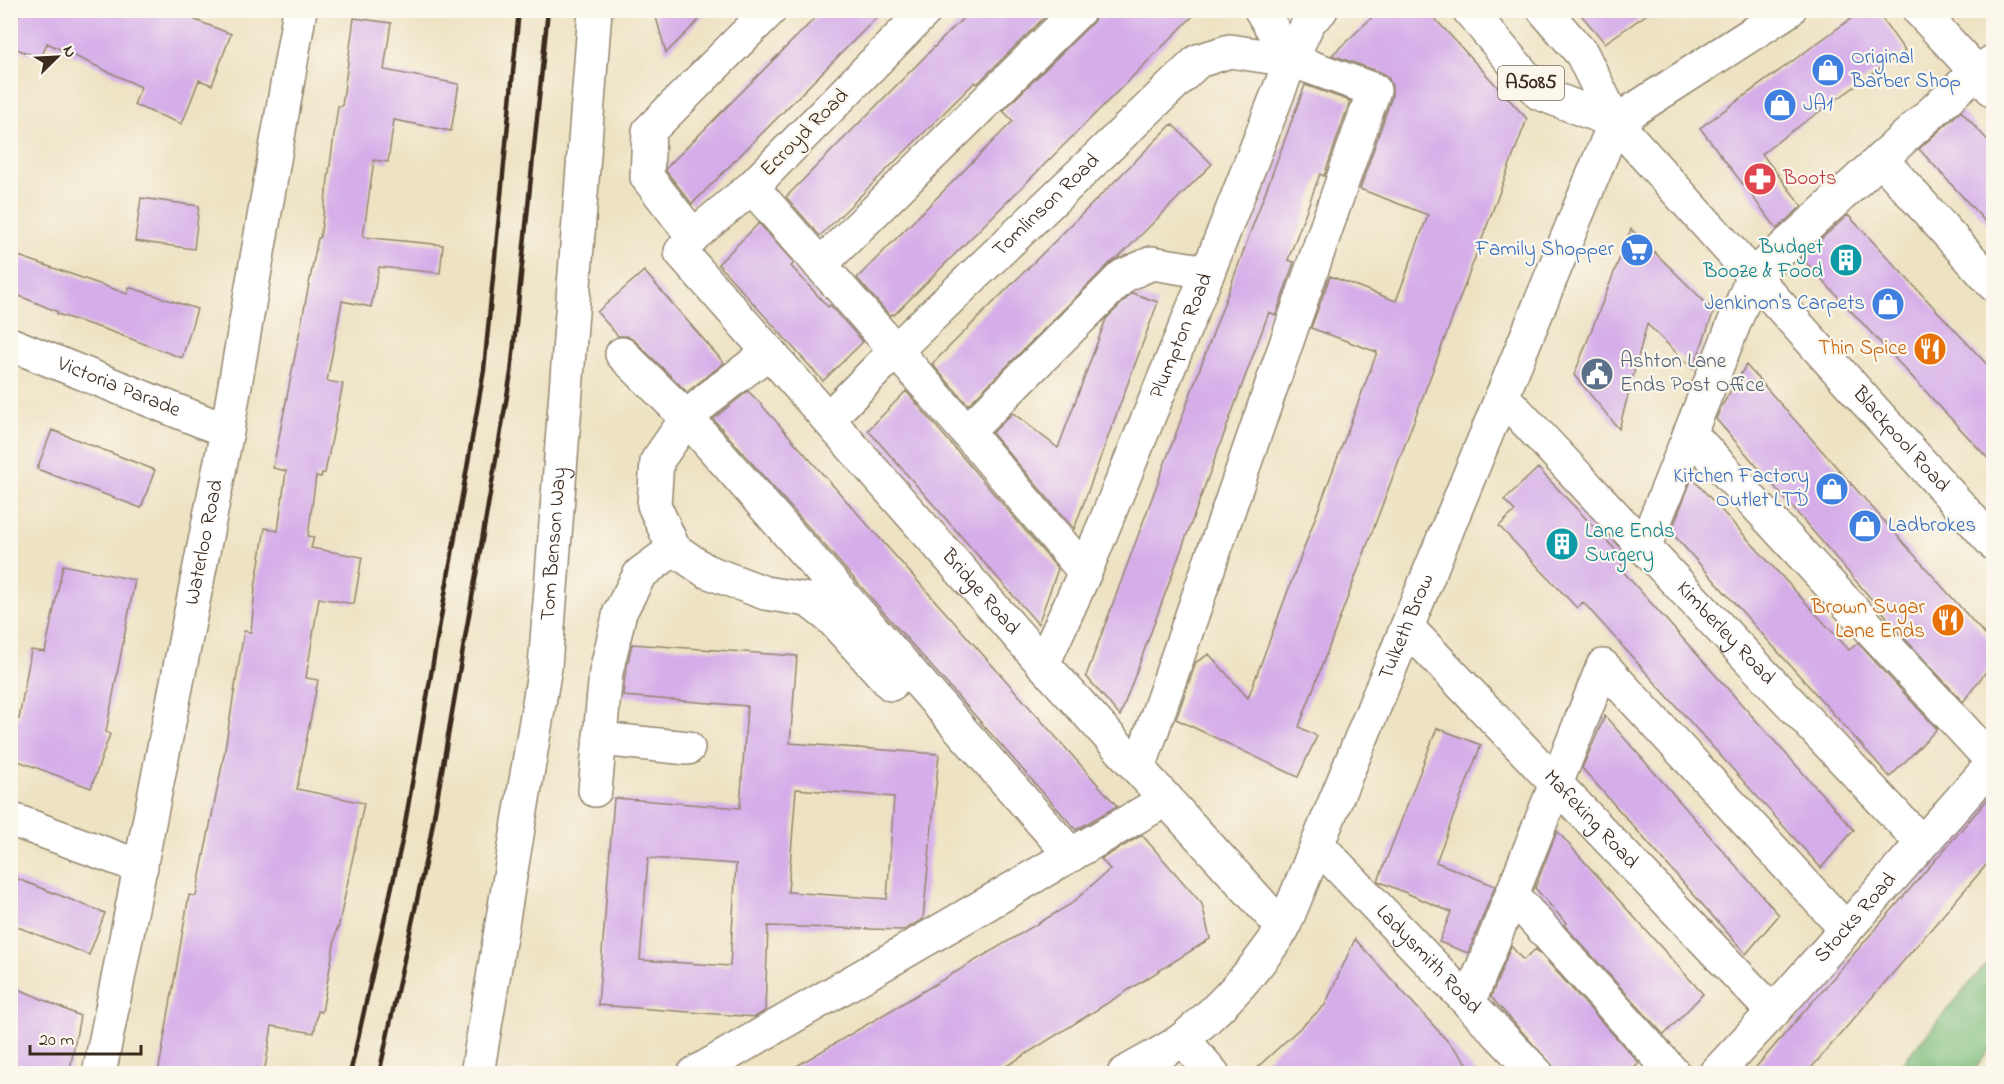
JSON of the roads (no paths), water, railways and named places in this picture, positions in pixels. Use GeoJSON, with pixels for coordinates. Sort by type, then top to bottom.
{"type":"FeatureCollection","features":[{"type":"Feature","properties":{"kind":"main road","name":"Tom Benson Way"},"geometry":{"type":"LineString","coordinates":[[477,1074],[545,667],[595,10]]}},
{"type":"Feature","properties":{"kind":"main road","name":"Bridge Road"},"geometry":{"type":"LineString","coordinates":[[770,10],[649,130],[647,177],[687,244],[769,352],[1043,664],[1282,928]]}},
{"type":"Feature","properties":{"kind":"main road","name":"Ecroyd Road"},"geometry":{"type":"LineString","coordinates":[[687,244],[752,187],[926,10]]}},
{"type":"Feature","properties":{"kind":"main road"},"geometry":{"type":"LineString","coordinates":[[820,266],[1079,10]]}},
{"type":"Feature","properties":{"kind":"main road"},"geometry":{"type":"LineString","coordinates":[[1261,10],[1291,60]]}},
{"type":"Feature","properties":{"kind":"main road","name":"Plumpton Road"},"geometry":{"type":"LineString","coordinates":[[1043,664],[1085,573],[1208,272],[1291,60],[1309,21],[1321,10]]}},
{"type":"Feature","properties":{"kind":"main road","name":"Blackpool Road"},"geometry":{"type":"LineString","coordinates":[[1469,10],[1539,93],[1616,122]]}},
{"type":"Feature","properties":{"kind":"main road","name":"Blackpool Road"},"geometry":{"type":"LineString","coordinates":[[1544,10],[1582,54],[1616,122],[1994,544]]}},
{"type":"Feature","properties":{"kind":"main road"},"geometry":{"type":"LineString","coordinates":[[1644,548],[1753,276],[1881,159],[1988,75],[1918,10]]}},
{"type":"Feature","properties":{"kind":"main road","name":"Waterloo Road"},"geometry":{"type":"LineString","coordinates":[[99,1074],[227,430],[300,11]]}},
{"type":"Feature","properties":{"kind":"main road"},"geometry":{"type":"LineString","coordinates":[[1616,122],[1782,12]]}},
{"type":"Feature","properties":{"kind":"main road","name":"Tomlinson Road"},"geometry":{"type":"LineString","coordinates":[[829,418],[896,350],[1198,61],[1230,51],[1291,60],[1374,90],[1139,768]]}},
{"type":"Feature","properties":{"kind":"main road","name":"Tulketh Brow"},"geometry":{"type":"LineString","coordinates":[[1124,1074],[1183,1040],[1241,984],[1265,956],[1282,928],[1616,122]]}},
{"type":"Feature","properties":{"kind":"main road"},"geometry":{"type":"LineString","coordinates":[[1881,159],[1994,285]]}},
{"type":"Feature","properties":{"kind":"main road"},"geometry":{"type":"LineString","coordinates":[[752,187],[967,432],[1085,573]]}},
{"type":"Feature","properties":{"kind":"main road"},"geometry":{"type":"LineString","coordinates":[[967,432],[1123,276],[1152,263],[1208,272]]}},
{"type":"Feature","properties":{"kind":"main road","name":"Victoria Parade"},"geometry":{"type":"LineString","coordinates":[[10,344],[227,430]]}},
{"type":"Feature","properties":{"kind":"main road"},"geometry":{"type":"LineString","coordinates":[[769,352],[710,397],[687,418],[657,461],[654,505],[674,549],[706,571],[765,593],[808,600],[831,618],[927,723]]}},
{"type":"Feature","properties":{"kind":"main road"},"geometry":{"type":"LineString","coordinates":[[622,354],[687,418],[1071,855]]}},
{"type":"Feature","properties":{"kind":"main road","name":"Kimberley Road"},"geometry":{"type":"LineString","coordinates":[[1502,396],[1922,843]]}},
{"type":"Feature","properties":{"kind":"main road"},"geometry":{"type":"LineString","coordinates":[[1690,432],[1993,762]]}},
{"type":"Feature","properties":{"kind":"main road"},"geometry":{"type":"LineString","coordinates":[[595,790],[606,672],[620,612],[640,574],[674,549]]}},
{"type":"Feature","properties":{"kind":"main road","name":"Mafeking Road"},"geometry":{"type":"LineString","coordinates":[[1407,627],[1773,1012]]}},
{"type":"Feature","properties":{"kind":"main road"},"geometry":{"type":"LineString","coordinates":[[1469,1002],[1603,666],[1846,929]]}},
{"type":"Feature","properties":{"kind":"main road"},"geometry":{"type":"LineString","coordinates":[[600,739],[688,748]]}},
{"type":"Feature","properties":{"kind":"main road","name":"Stocks Road"},"geometry":{"type":"LineString","coordinates":[[1715,1074],[1773,1012],[1993,762]]}},
{"type":"Feature","properties":{"kind":"main road"},"geometry":{"type":"LineString","coordinates":[[694,1074],[1167,799]]}},
{"type":"Feature","properties":{"kind":"main road"},"geometry":{"type":"LineString","coordinates":[[10,819],[141,867]]}},
{"type":"Feature","properties":{"kind":"main road","name":"Ladysmith Road"},"geometry":{"type":"LineString","coordinates":[[1318,845],[1537,1074]]}},
{"type":"Feature","properties":{"kind":"main road"},"geometry":{"type":"LineString","coordinates":[[1512,894],[1674,1074]]}},
{"type":"Feature","properties":{"kind":"main road"},"geometry":{"type":"LineString","coordinates":[[1183,1040],[1213,1074]]}},
{"type":"Feature","properties":{"kind":"railway"},"geometry":{"type":"LineString","coordinates":[[350,1074],[402,841],[484,370],[519,10]]}},
{"type":"Feature","properties":{"kind":"railway"},"geometry":{"type":"LineString","coordinates":[[379,1074],[429,845],[511,373],[548,10]]}},
{"type":"Feature","properties":{"kind":"place","name":"Original Barber Shop"},"geometry":{"type":"Point","coordinates":[1828,70]}},
{"type":"Feature","properties":{"kind":"place","name":"JA1"},"geometry":{"type":"Point","coordinates":[1780,105]}},
{"type":"Feature","properties":{"kind":"place","name":"Boots"},"geometry":{"type":"Point","coordinates":[1760,179]}},
{"type":"Feature","properties":{"kind":"place","name":"Family Shopper"},"geometry":{"type":"Point","coordinates":[1637,250]}},
{"type":"Feature","properties":{"kind":"place","name":"Budget Booze & Food"},"geometry":{"type":"Point","coordinates":[1846,260]}},
{"type":"Feature","properties":{"kind":"place","name":"Jenkinon's Carpets"},"geometry":{"type":"Point","coordinates":[1888,304]}},
{"type":"Feature","properties":{"kind":"place","name":"Thin Spice"},"geometry":{"type":"Point","coordinates":[1930,349]}},
{"type":"Feature","properties":{"kind":"place","name":"Ashton Lane Ends Post Office"},"geometry":{"type":"Point","coordinates":[1597,374]}},
{"type":"Feature","properties":{"kind":"place","name":"Kitchen Factory Outlet LTD"},"geometry":{"type":"Point","coordinates":[1832,489]}},
{"type":"Feature","properties":{"kind":"place","name":"Ladbrokes"},"geometry":{"type":"Point","coordinates":[1865,526]}},
{"type":"Feature","properties":{"kind":"place","name":"Lane Ends Surgery"},"geometry":{"type":"Point","coordinates":[1562,544]}},
{"type":"Feature","properties":{"kind":"place","name":"Brown Sugar Lane Ends"},"geometry":{"type":"Point","coordinates":[1948,620]}}]}
